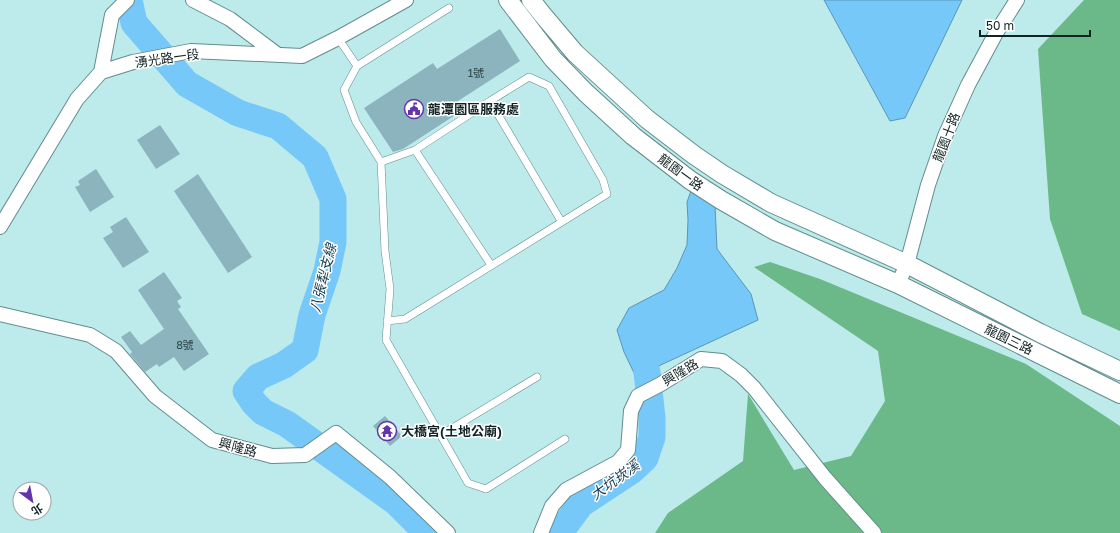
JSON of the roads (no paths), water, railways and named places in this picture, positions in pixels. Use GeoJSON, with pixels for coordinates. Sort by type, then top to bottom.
{"type":"FeatureCollection","features":[{"type":"Feature","properties":{"kind":"street"},"geometry":{"type":"LineString","coordinates":[[0,227],[77,99],[101,72],[112,15],[128,0]]}},
{"type":"Feature","properties":{"kind":"street"},"geometry":{"type":"LineString","coordinates":[[193,0],[230,19],[278,55]]}},
{"type":"Feature","properties":{"kind":"street","name":"湧光路一段"},"geometry":{"type":"LineString","coordinates":[[101,72],[132,62],[191,51],[302,56],[338,38],[406,0]]}},
{"type":"Feature","properties":{"kind":"street","name":"龍園一路"},"geometry":{"type":"LineString","coordinates":[[508,0],[553,59],[586,93],[633,136],[690,180],[721,200],[775,231],[898,284]]}},
{"type":"Feature","properties":{"kind":"street","name":"龍園一路"},"geometry":{"type":"LineString","coordinates":[[531,0],[575,53],[647,119],[694,155],[722,174],[771,203],[907,264]]}},
{"type":"Feature","properties":{"kind":"street","name":"龍園十路"},"geometry":{"type":"LineString","coordinates":[[898,284],[907,264],[928,185],[945,136],[968,85],[996,33],[1018,0]]}},
{"type":"Feature","properties":{"kind":"street","name":"龍園三路"},"geometry":{"type":"LineString","coordinates":[[907,264],[1120,371]]}},
{"type":"Feature","properties":{"kind":"street","name":"龍園三路"},"geometry":{"type":"LineString","coordinates":[[898,284],[1120,394]]}},
{"type":"Feature","properties":{"kind":"street","name":"興隆路"},"geometry":{"type":"LineString","coordinates":[[0,314],[90,335],[116,351],[155,396],[212,440],[272,456],[305,455],[336,433],[390,477],[448,533]]}},
{"type":"Feature","properties":{"kind":"street","name":"興隆路"},"geometry":{"type":"LineString","coordinates":[[541,533],[552,506],[566,490],[618,462],[628,450],[630,410],[638,396],[661,384],[701,359],[722,360],[741,375],[754,388],[825,478],[874,533]]}},
{"type":"Feature","properties":{"kind":"lane"},"geometry":{"type":"LineString","coordinates":[[450,8],[356,66],[344,90],[356,122],[381,162],[385,251],[390,289],[386,340],[468,483],[486,489],[565,438]]}},
{"type":"Feature","properties":{"kind":"lane"},"geometry":{"type":"LineString","coordinates":[[338,38],[356,66]]}},
{"type":"Feature","properties":{"kind":"lane"},"geometry":{"type":"LineString","coordinates":[[381,162],[415,150],[529,77],[549,86],[603,180],[606,194],[405,319],[387,321]]}},
{"type":"Feature","properties":{"kind":"lane"},"geometry":{"type":"LineString","coordinates":[[490,101],[561,222]]}},
{"type":"Feature","properties":{"kind":"lane"},"geometry":{"type":"LineString","coordinates":[[415,150],[491,265]]}},
{"type":"Feature","properties":{"kind":"lane"},"geometry":{"type":"LineString","coordinates":[[441,435],[537,377]]}},
{"type":"Feature","properties":{"kind":"water"},"geometry":{"type":"Polygon","coordinates":[[[824,0],[962,0],[905,118],[890,121],[824,0]]]}},
{"type":"Feature","properties":{"kind":"water"},"geometry":{"type":"Polygon","coordinates":[[[691,191],[715,205],[717,249],[751,294],[758,320],[636,377],[624,352],[617,330],[629,308],[664,290],[677,268],[687,245],[687,202],[691,191]]]}},
{"type":"Feature","properties":{"kind":"waterway","name":"八張犁支線"},"geometry":{"type":"LineString","coordinates":[[129,0],[134,23],[187,84],[238,113],[278,126],[315,157],[333,199],[333,242],[327,271],[312,315],[305,350],[284,365],[258,377],[246,391],[254,403],[263,412],[287,424],[396,502],[427,533]]}},
{"type":"Feature","properties":{"kind":"waterway","name":"大坑崁溪"},"geometry":{"type":"LineString","coordinates":[[561,533],[581,504],[631,471],[645,458],[652,437],[652,418],[647,372]]}},
{"type":"Feature","properties":{"kind":"place","name":"龍潭園區服務處"},"geometry":{"type":"Point","coordinates":[414,109]}},
{"type":"Feature","properties":{"kind":"place","name":"大橋宮(土地公廟)"},"geometry":{"type":"Point","coordinates":[387,431]}}]}
